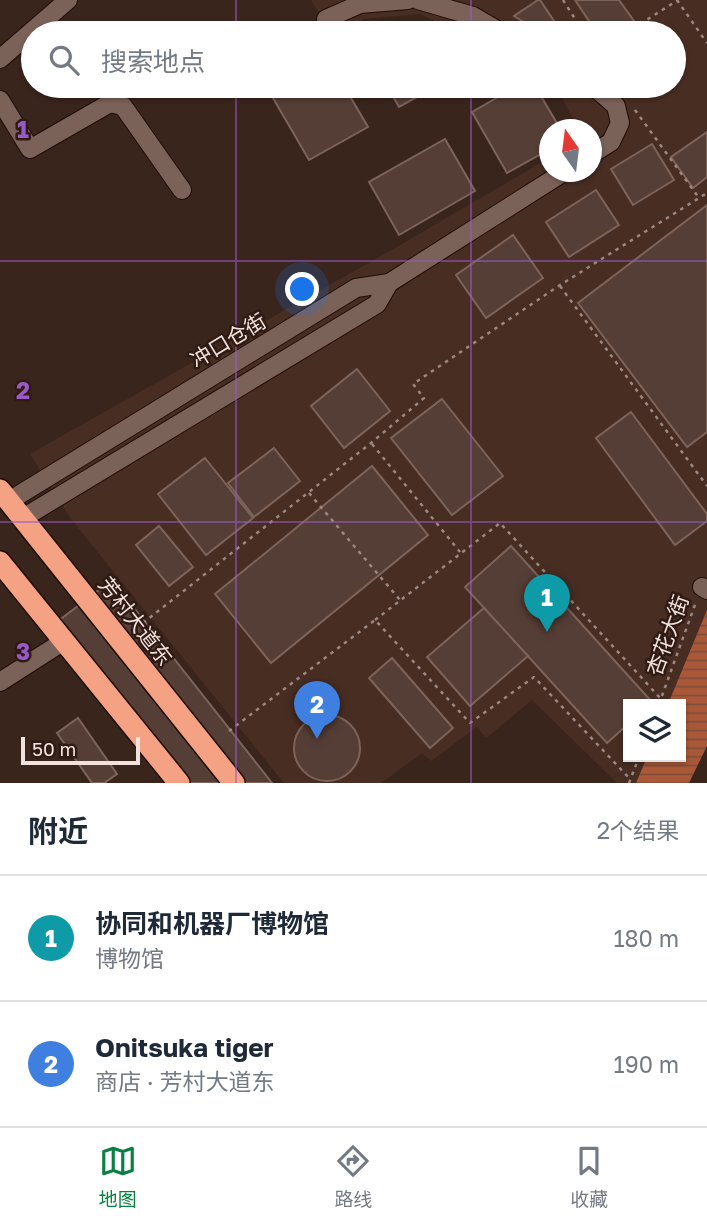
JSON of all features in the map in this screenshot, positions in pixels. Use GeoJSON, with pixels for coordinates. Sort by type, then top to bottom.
{"type":"FeatureCollection","features":[{"type":"Feature","properties":{"kind":"highway","name":"芳村大道东"},"geometry":{"type":"LineString","coordinates":[[4,496],[233,783]]}},
{"type":"Feature","properties":{"kind":"highway"},"geometry":{"type":"LineString","coordinates":[[0,562],[179,783]]}},
{"type":"Feature","properties":{"kind":"street"},"geometry":{"type":"LineString","coordinates":[[44,21],[68,0]]}},
{"type":"Feature","properties":{"kind":"street"},"geometry":{"type":"LineString","coordinates":[[326,19],[360,4],[408,0]]}},
{"type":"Feature","properties":{"kind":"street"},"geometry":{"type":"LineString","coordinates":[[418,0],[482,21]]}},
{"type":"Feature","properties":{"kind":"street"},"geometry":{"type":"LineString","coordinates":[[0,59],[21,41]]}},
{"type":"Feature","properties":{"kind":"street"},"geometry":{"type":"LineString","coordinates":[[602,148],[611,142],[621,123],[616,106],[607,98]]}},
{"type":"Feature","properties":{"kind":"street"},"geometry":{"type":"LineString","coordinates":[[0,100],[30,149],[110,103],[123,106],[182,191]]}},
{"type":"Feature","properties":{"kind":"street"},"geometry":{"type":"LineString","coordinates":[[23,518],[377,304],[389,284],[548,182]]}},
{"type":"Feature","properties":{"kind":"street","name":"冲口仓街"},"geometry":{"type":"LineString","coordinates":[[4,496],[356,288],[389,284]]}},
{"type":"Feature","properties":{"kind":"street"},"geometry":{"type":"LineString","coordinates":[[0,682],[64,641]]}},
{"type":"Feature","properties":{"kind":"path"},"geometry":{"type":"LineString","coordinates":[[563,0],[576,21]]}},
{"type":"Feature","properties":{"kind":"path"},"geometry":{"type":"LineString","coordinates":[[645,21],[678,0],[707,43]]}},
{"type":"Feature","properties":{"kind":"path"},"geometry":{"type":"LineString","coordinates":[[631,103],[699,198]]}},
{"type":"Feature","properties":{"kind":"path"},"geometry":{"type":"LineString","coordinates":[[143,622],[371,443],[424,398],[413,384],[560,285],[707,192]]}},
{"type":"Feature","properties":{"kind":"path"},"geometry":{"type":"LineString","coordinates":[[560,285],[707,486]]}},
{"type":"Feature","properties":{"kind":"path"},"geometry":{"type":"LineString","coordinates":[[371,443],[460,552]]}},
{"type":"Feature","properties":{"kind":"path"},"geometry":{"type":"LineString","coordinates":[[308,492],[400,600]]}},
{"type":"Feature","properties":{"kind":"path"},"geometry":{"type":"LineString","coordinates":[[229,731],[500,523],[661,699]]}},
{"type":"Feature","properties":{"kind":"path","name":"杏花大街"},"geometry":{"type":"LineString","coordinates":[[661,699],[705,589]]}},
{"type":"Feature","properties":{"kind":"path"},"geometry":{"type":"LineString","coordinates":[[375,620],[470,723],[534,677],[630,781],[637,762]]}},
{"type":"Feature","properties":{"kind":"shaded area"},"geometry":{"type":"Polygon","coordinates":[[[311,0],[707,0],[707,610],[670,699],[623,699],[623,762],[645,762],[636,783],[617,783],[532,700],[486,738],[477,727],[431,761],[422,753],[381,783],[284,783],[71,519],[30,454],[539,164],[539,182],[602,182],[602,119],[573,119],[562,98],[686,98],[686,21],[435,21],[420,14],[360,21],[324,21],[311,0]]]}},
{"type":"Feature","properties":{"kind":"shaded area"},"geometry":{"type":"Polygon","coordinates":[[[707,610],[707,746],[689,783],[636,783],[645,762],[686,762],[686,699],[670,699],[707,610]]]}},
{"type":"Feature","properties":{"kind":"building"},"geometry":{"type":"Polygon","coordinates":[[[540,0],[554,21],[522,21],[514,16],[540,0]]]}},
{"type":"Feature","properties":{"kind":"building"},"geometry":{"type":"Polygon","coordinates":[[[575,0],[619,0],[634,21],[589,21],[575,0]]]}},
{"type":"Feature","properties":{"kind":"building"},"geometry":{"type":"Polygon","coordinates":[[[273,98],[351,98],[368,127],[309,160],[273,98]]]}},
{"type":"Feature","properties":{"kind":"building"},"geometry":{"type":"Polygon","coordinates":[[[394,98],[415,98],[399,107],[394,98]]]}},
{"type":"Feature","properties":{"kind":"building"},"geometry":{"type":"Polygon","coordinates":[[[496,98],[542,98],[554,119],[539,119],[539,155],[507,173],[472,112],[496,98]]]}},
{"type":"Feature","properties":{"kind":"building"},"geometry":{"type":"Polygon","coordinates":[[[707,132],[707,177],[693,188],[671,157],[707,132]]]}},
{"type":"Feature","properties":{"kind":"building"},"geometry":{"type":"Polygon","coordinates":[[[445,139],[475,191],[399,235],[369,182],[445,139]]]}},
{"type":"Feature","properties":{"kind":"building"},"geometry":{"type":"Polygon","coordinates":[[[652,144],[674,180],[633,205],[611,169],[652,144]]]}},
{"type":"Feature","properties":{"kind":"building"},"geometry":{"type":"Polygon","coordinates":[[[596,190],[619,225],[569,257],[546,222],[596,190]]]}},
{"type":"Feature","properties":{"kind":"building"},"geometry":{"type":"Polygon","coordinates":[[[707,205],[707,432],[687,447],[578,303],[707,205]]]}},
{"type":"Feature","properties":{"kind":"building"},"geometry":{"type":"Polygon","coordinates":[[[513,235],[543,278],[486,318],[456,275],[513,235]]]}},
{"type":"Feature","properties":{"kind":"building"},"geometry":{"type":"Polygon","coordinates":[[[357,369],[390,411],[344,448],[311,406],[357,369]]]}},
{"type":"Feature","properties":{"kind":"building"},"geometry":{"type":"Polygon","coordinates":[[[442,399],[503,476],[452,515],[391,438],[442,399]]]}},
{"type":"Feature","properties":{"kind":"building"},"geometry":{"type":"Polygon","coordinates":[[[631,412],[707,514],[707,521],[675,545],[596,438],[631,412]]]}},
{"type":"Feature","properties":{"kind":"building"},"geometry":{"type":"Polygon","coordinates":[[[274,448],[300,481],[254,517],[228,483],[274,448]]]}},
{"type":"Feature","properties":{"kind":"building"},"geometry":{"type":"Polygon","coordinates":[[[205,458],[253,518],[206,555],[158,494],[205,458]]]}},
{"type":"Feature","properties":{"kind":"building"},"geometry":{"type":"Polygon","coordinates":[[[372,466],[428,535],[271,663],[215,594],[372,466]]]}},
{"type":"Feature","properties":{"kind":"building"},"geometry":{"type":"Polygon","coordinates":[[[159,526],[193,567],[169,586],[136,545],[159,526]]]}},
{"type":"Feature","properties":{"kind":"building"},"geometry":{"type":"Polygon","coordinates":[[[511,546],[649,699],[623,699],[623,729],[607,743],[465,587],[511,546]]]}},
{"type":"Feature","properties":{"kind":"building"},"geometry":{"type":"Polygon","coordinates":[[[112,580],[272,783],[184,783],[57,622],[112,580]]]}},
{"type":"Feature","properties":{"kind":"building"},"geometry":{"type":"Polygon","coordinates":[[[484,608],[528,656],[470,706],[427,657],[484,608]]]}},
{"type":"Feature","properties":{"kind":"building"},"geometry":{"type":"Polygon","coordinates":[[[392,658],[453,728],[430,748],[369,678],[392,658]]]}},
{"type":"Feature","properties":{"kind":"building"},"geometry":{"type":"Polygon","coordinates":[[[327,715],[340,718],[350,725],[357,735],[360,748],[357,761],[350,771],[340,778],[327,781],[314,778],[304,771],[297,761],[294,748],[297,735],[304,725],[314,718],[327,715]]]}},
{"type":"Feature","properties":{"kind":"building"},"geometry":{"type":"Polygon","coordinates":[[[78,718],[117,774],[104,783],[92,783],[57,733],[78,718]]]}},
{"type":"Feature","properties":{"kind":"place","name":"协同和机器厂博物馆"},"geometry":{"type":"Point","coordinates":[547,632]}},
{"type":"Feature","properties":{"kind":"place","name":"Onitsuka tiger"},"geometry":{"type":"Point","coordinates":[317,739]}}]}
